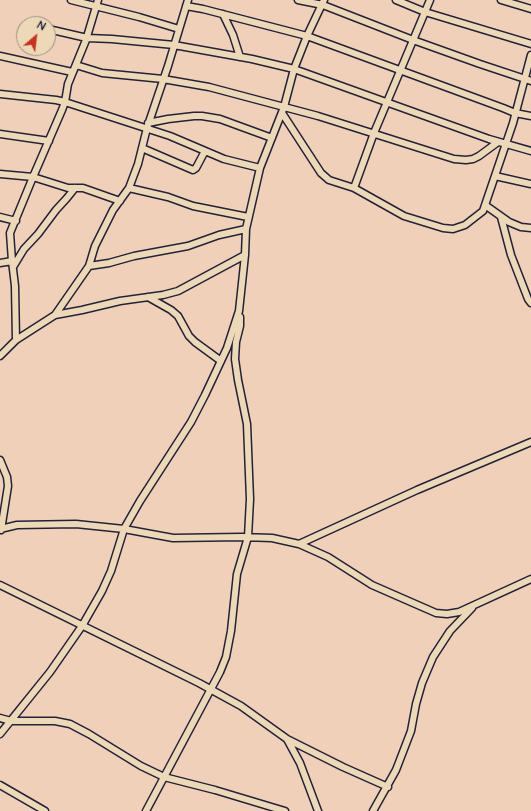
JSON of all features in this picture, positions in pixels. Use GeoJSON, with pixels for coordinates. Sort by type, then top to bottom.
{"type":"FeatureCollection","features":[{"type":"Feature","properties":{"kind":"street"},"geometry":{"type":"LineString","coordinates":[[71,0],[97,3],[179,29]]}},
{"type":"Feature","properties":{"kind":"street"},"geometry":{"type":"LineString","coordinates":[[298,0],[324,2],[413,40],[528,80]]}},
{"type":"Feature","properties":{"kind":"street"},"geometry":{"type":"LineString","coordinates":[[396,0],[425,12],[531,44]]}},
{"type":"Feature","properties":{"kind":"street"},"geometry":{"type":"LineString","coordinates":[[354,188],[374,133],[430,0]]}},
{"type":"Feature","properties":{"kind":"street"},"geometry":{"type":"LineString","coordinates":[[501,0],[531,9]]}},
{"type":"Feature","properties":{"kind":"street"},"geometry":{"type":"LineString","coordinates":[[146,811],[220,672],[226,657],[231,631],[238,574],[248,537],[250,499],[248,424],[235,359],[236,342],[240,326],[246,230],[260,168],[283,110],[294,69],[307,36],[324,2]]}},
{"type":"Feature","properties":{"kind":"street"},"geometry":{"type":"LineString","coordinates":[[16,340],[15,286],[10,233],[65,102],[68,84],[87,38],[97,3]]}},
{"type":"Feature","properties":{"kind":"street"},"geometry":{"type":"LineString","coordinates":[[0,356],[16,340],[55,314],[89,266],[95,246],[113,210],[129,188],[142,148],[147,125],[187,3],[307,36],[516,113],[531,116]]}},
{"type":"Feature","properties":{"kind":"street"},"geometry":{"type":"LineString","coordinates":[[223,14],[233,35],[240,57]]}},
{"type":"Feature","properties":{"kind":"street"},"geometry":{"type":"LineString","coordinates":[[56,31],[87,38],[174,45],[294,69],[498,142],[531,151]]}},
{"type":"Feature","properties":{"kind":"street"},"geometry":{"type":"LineString","coordinates":[[283,110],[321,173],[329,180],[354,188],[404,216],[443,228],[453,229],[465,225],[483,211],[528,80],[531,55]]}},
{"type":"Feature","properties":{"kind":"street"},"geometry":{"type":"LineString","coordinates":[[0,56],[72,72]]}},
{"type":"Feature","properties":{"kind":"street"},"geometry":{"type":"LineString","coordinates":[[76,65],[102,73],[163,79],[209,87],[283,110],[318,116],[454,159],[466,160],[480,156],[498,142]]}},
{"type":"Feature","properties":{"kind":"street"},"geometry":{"type":"LineString","coordinates":[[0,94],[56,100],[147,125],[205,152],[224,159],[260,168]]}},
{"type":"Feature","properties":{"kind":"street"},"geometry":{"type":"LineString","coordinates":[[147,125],[168,118],[202,116],[220,119],[272,138]]}},
{"type":"Feature","properties":{"kind":"street"},"geometry":{"type":"LineString","coordinates":[[0,134],[49,141]]}},
{"type":"Feature","properties":{"kind":"street"},"geometry":{"type":"LineString","coordinates":[[142,148],[193,170],[196,168],[205,152]]}},
{"type":"Feature","properties":{"kind":"street"},"geometry":{"type":"LineString","coordinates":[[0,174],[33,177],[68,188],[83,188],[120,201]]}},
{"type":"Feature","properties":{"kind":"street"},"geometry":{"type":"LineString","coordinates":[[495,176],[531,184]]}},
{"type":"Feature","properties":{"kind":"street"},"geometry":{"type":"LineString","coordinates":[[12,264],[75,188]]}},
{"type":"Feature","properties":{"kind":"street"},"geometry":{"type":"LineString","coordinates":[[129,188],[168,196],[193,206],[248,217]]}},
{"type":"Feature","properties":{"kind":"street"},"geometry":{"type":"LineString","coordinates":[[485,205],[501,217],[521,227],[531,228]]}},
{"type":"Feature","properties":{"kind":"street"},"geometry":{"type":"LineString","coordinates":[[0,217],[16,221]]}},
{"type":"Feature","properties":{"kind":"street"},"geometry":{"type":"LineString","coordinates":[[501,217],[511,255],[528,299],[531,303]]}},
{"type":"Feature","properties":{"kind":"street"},"geometry":{"type":"LineString","coordinates":[[89,266],[188,246],[219,235],[246,230]]}},
{"type":"Feature","properties":{"kind":"street"},"geometry":{"type":"LineString","coordinates":[[55,314],[178,291],[245,255]]}},
{"type":"Feature","properties":{"kind":"street"},"geometry":{"type":"LineString","coordinates":[[0,263],[12,264]]}},
{"type":"Feature","properties":{"kind":"street"},"geometry":{"type":"LineString","coordinates":[[148,297],[171,310],[178,316],[189,336],[221,360]]}},
{"type":"Feature","properties":{"kind":"street"},"geometry":{"type":"LineString","coordinates":[[0,734],[54,666],[82,626],[102,591],[111,571],[124,530],[140,501],[191,422],[221,360],[240,311]]}},
{"type":"Feature","properties":{"kind":"street"},"geometry":{"type":"LineString","coordinates":[[299,544],[417,490],[531,442]]}},
{"type":"Feature","properties":{"kind":"street"},"geometry":{"type":"LineString","coordinates":[[0,460],[7,477],[8,486],[1,529],[16,525],[76,524],[173,538],[272,538],[299,544],[328,557],[372,585],[436,613],[447,614],[459,612],[531,579]]}},
{"type":"Feature","properties":{"kind":"street"},"geometry":{"type":"LineString","coordinates":[[0,584],[210,689],[241,706],[287,738],[342,767],[388,786]]}},
{"type":"Feature","properties":{"kind":"street"},"geometry":{"type":"LineString","coordinates":[[372,811],[396,770],[411,731],[422,683],[433,657],[450,632],[474,606]]}},
{"type":"Feature","properties":{"kind":"street"},"geometry":{"type":"LineString","coordinates":[[0,718],[11,721],[55,721],[70,724],[142,766],[164,777],[215,790],[274,809],[285,811]]}},
{"type":"Feature","properties":{"kind":"street"},"geometry":{"type":"LineString","coordinates":[[287,738],[300,763],[318,811]]}},
{"type":"Feature","properties":{"kind":"street"},"geometry":{"type":"LineString","coordinates":[[0,785],[45,811]]}}]}
